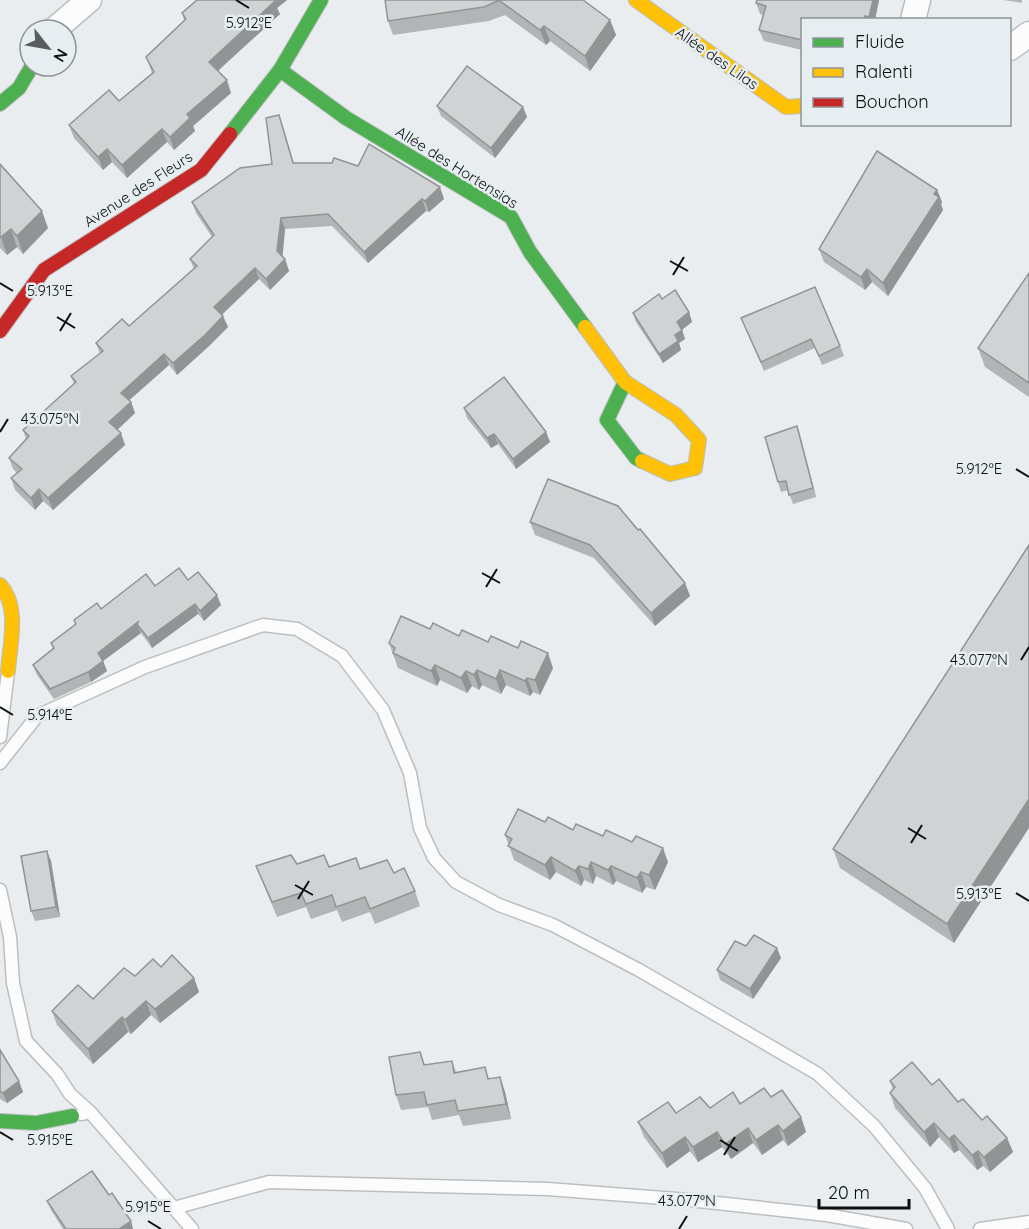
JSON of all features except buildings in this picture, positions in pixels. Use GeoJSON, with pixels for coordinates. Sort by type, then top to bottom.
{"type":"FeatureCollection","features":[{"type":"Feature","properties":{"kind":"street"},"geometry":{"type":"LineString","coordinates":[[68,18],[89,0]]}},
{"type":"Feature","properties":{"kind":"street","name":"Avenue des Fleurs"},"geometry":{"type":"LineString","coordinates":[[0,331],[44,270],[201,170],[280,70],[321,0]]}},
{"type":"Feature","properties":{"kind":"street","name":"Allée des Lilas"},"geometry":{"type":"LineString","coordinates":[[636,0],[786,107],[801,106]]}},
{"type":"Feature","properties":{"kind":"street"},"geometry":{"type":"LineString","coordinates":[[914,18],[918,0]]}},
{"type":"Feature","properties":{"kind":"street"},"geometry":{"type":"LineString","coordinates":[[1011,47],[1029,34]]}},
{"type":"Feature","properties":{"kind":"street","name":"Allée des Hortensias"},"geometry":{"type":"LineString","coordinates":[[280,70],[346,118],[511,217],[530,252],[625,382],[676,415],[699,440],[695,468],[670,474],[636,458],[608,420],[625,382]]}},
{"type":"Feature","properties":{"kind":"street"},"geometry":{"type":"LineString","coordinates":[[0,104],[19,88],[25,78]]}},
{"type":"Feature","properties":{"kind":"street"},"geometry":{"type":"LineString","coordinates":[[0,585],[9,595],[12,619],[8,671]]}},
{"type":"Feature","properties":{"kind":"street"},"geometry":{"type":"LineString","coordinates":[[0,1121],[16,1124],[57,1122],[72,1116]]}},
{"type":"Feature","properties":{"kind":"lane"},"geometry":{"type":"LineString","coordinates":[[0,764],[37,716],[146,667],[263,625],[297,628],[342,656],[383,710],[410,773],[420,828],[434,858],[456,882],[499,905],[553,925],[639,970],[818,1074],[874,1126],[925,1188],[948,1229]]}},
{"type":"Feature","properties":{"kind":"lane"},"geometry":{"type":"LineString","coordinates":[[0,737],[8,671]]}},
{"type":"Feature","properties":{"kind":"lane"},"geometry":{"type":"LineString","coordinates":[[0,890],[10,937],[13,983],[26,1041],[57,1074],[70,1094],[90,1112],[192,1229]]}},
{"type":"Feature","properties":{"kind":"lane"},"geometry":{"type":"LineString","coordinates":[[72,1116],[90,1112]]}},
{"type":"Feature","properties":{"kind":"lane"},"geometry":{"type":"LineString","coordinates":[[174,1208],[269,1182],[548,1190],[688,1200],[827,1215],[906,1229]]}},
{"type":"Feature","properties":{"kind":"lane"},"geometry":{"type":"LineString","coordinates":[[980,1229],[1029,1222]]}},
{"type":"Feature","properties":{"kind":"traffic: fast"},"geometry":{"type":"LineString","coordinates":[[230,134],[280,70],[321,0]]}},
{"type":"Feature","properties":{"kind":"traffic: fast"},"geometry":{"type":"LineString","coordinates":[[280,70],[346,118],[511,217],[530,252],[585,327]]}},
{"type":"Feature","properties":{"kind":"traffic: fast"},"geometry":{"type":"LineString","coordinates":[[0,104],[19,88],[25,78]]}},
{"type":"Feature","properties":{"kind":"traffic: fast"},"geometry":{"type":"LineString","coordinates":[[625,382],[607,420],[636,458],[642,461]]}},
{"type":"Feature","properties":{"kind":"traffic: fast"},"geometry":{"type":"LineString","coordinates":[[0,1121],[36,1123],[72,1116]]}},
{"type":"Feature","properties":{"kind":"traffic: slow"},"geometry":{"type":"LineString","coordinates":[[636,0],[786,107],[801,106]]}},
{"type":"Feature","properties":{"kind":"traffic: slow"},"geometry":{"type":"LineString","coordinates":[[585,327],[625,382],[676,415],[699,440],[695,468],[670,474],[642,461]]}},
{"type":"Feature","properties":{"kind":"traffic: slow"},"geometry":{"type":"LineString","coordinates":[[0,585],[6,594],[12,614],[8,671]]}},
{"type":"Feature","properties":{"kind":"traffic: jam"},"geometry":{"type":"LineString","coordinates":[[0,331],[44,270],[201,170],[230,134]]}}]}
